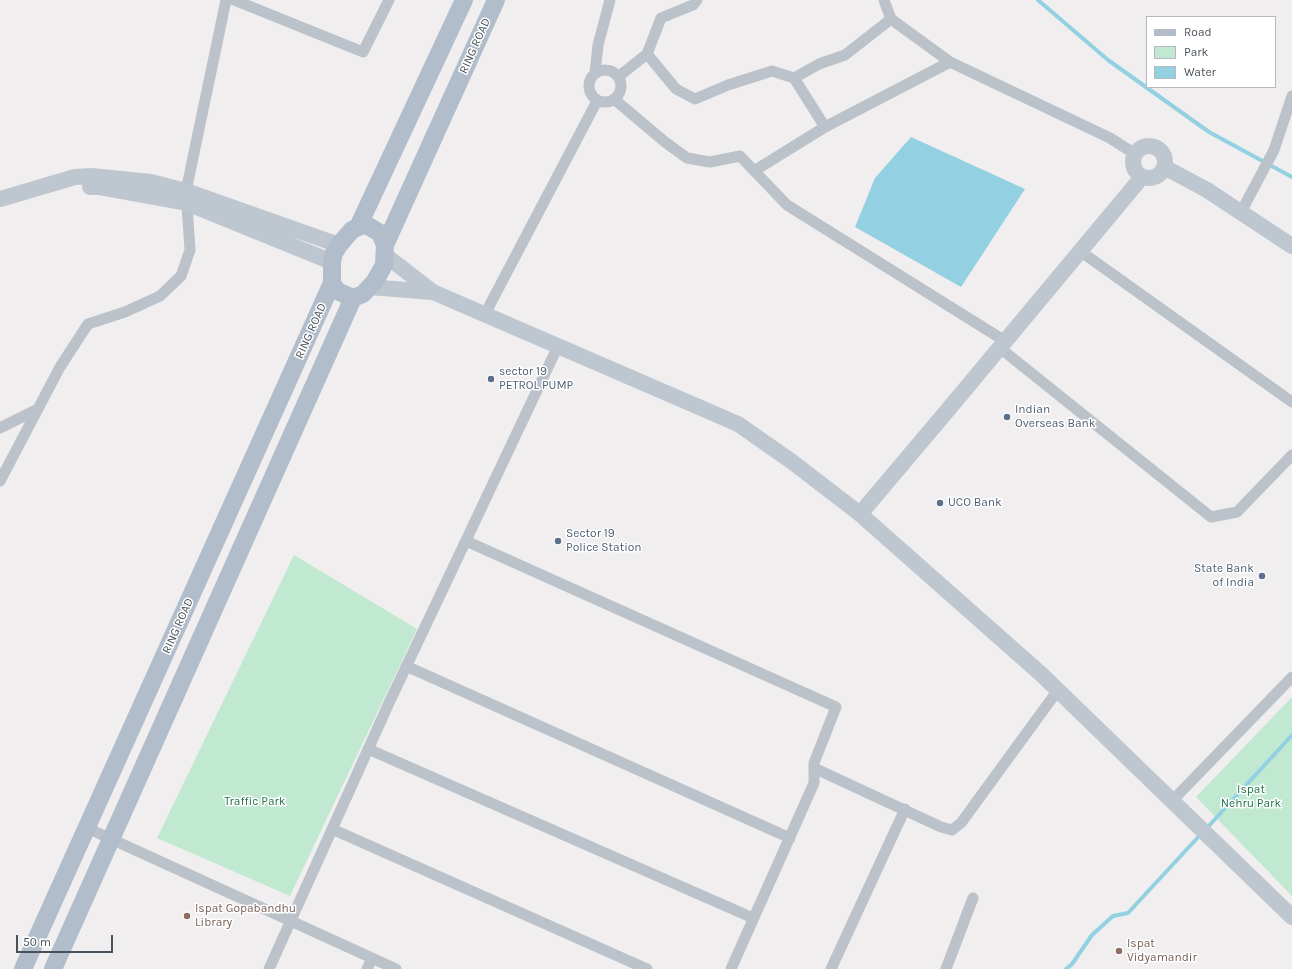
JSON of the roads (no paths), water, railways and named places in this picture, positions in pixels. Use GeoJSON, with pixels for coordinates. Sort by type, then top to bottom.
{"type":"FeatureCollection","features":[{"type":"Feature","properties":{"kind":"main road"},"geometry":{"type":"LineString","coordinates":[[358,227],[464,0]]}},
{"type":"Feature","properties":{"kind":"main road","name":"RING ROAD"},"geometry":{"type":"LineString","coordinates":[[385,250],[496,0]]}},
{"type":"Feature","properties":{"kind":"main road"},"geometry":{"type":"LineString","coordinates":[[365,224],[380,233],[385,250],[381,271],[363,294],[353,298],[337,291],[332,283],[332,262],[334,253],[339,245],[352,230],[365,224]]}},
{"type":"Feature","properties":{"kind":"main road","name":"RING ROAD"},"geometry":{"type":"LineString","coordinates":[[23,969],[332,283]]}},
{"type":"Feature","properties":{"kind":"main road","name":"RING ROAD"},"geometry":{"type":"LineString","coordinates":[[53,969],[353,298]]}},
{"type":"Feature","properties":{"kind":"street"},"geometry":{"type":"LineString","coordinates":[[0,481],[60,367],[88,324],[125,312],[160,296],[181,276],[190,250],[187,197],[226,0]]}},
{"type":"Feature","properties":{"kind":"street"},"geometry":{"type":"LineString","coordinates":[[234,0],[363,52],[389,0]]}},
{"type":"Feature","properties":{"kind":"street"},"geometry":{"type":"LineString","coordinates":[[595,73],[598,45],[610,0]]}},
{"type":"Feature","properties":{"kind":"street"},"geometry":{"type":"LineString","coordinates":[[618,77],[647,54],[660,18],[693,5],[697,0]]}},
{"type":"Feature","properties":{"kind":"street"},"geometry":{"type":"LineString","coordinates":[[884,0],[891,19],[950,62],[1110,138],[1135,154]]}},
{"type":"Feature","properties":{"kind":"street"},"geometry":{"type":"LineString","coordinates":[[794,78],[819,64],[845,54],[891,19]]}},
{"type":"Feature","properties":{"kind":"street"},"geometry":{"type":"LineString","coordinates":[[647,54],[676,89],[695,99],[728,85],[772,71],[794,78],[825,127]]}},
{"type":"Feature","properties":{"kind":"street"},"geometry":{"type":"LineString","coordinates":[[754,171],[825,127],[950,62]]}},
{"type":"Feature","properties":{"kind":"street"},"geometry":{"type":"LineString","coordinates":[[601,70],[607,70],[618,77],[621,84],[618,95],[614,99],[608,102],[598,100],[592,96],[589,88],[591,78],[595,73],[601,70]]}},
{"type":"Feature","properties":{"kind":"street"},"geometry":{"type":"LineString","coordinates":[[1241,212],[1274,150],[1292,96]]}},
{"type":"Feature","properties":{"kind":"street"},"geometry":{"type":"LineString","coordinates":[[614,99],[665,142],[687,158],[710,162],[740,156],[786,205],[1003,344],[1211,517],[1237,512],[1292,455]]}},
{"type":"Feature","properties":{"kind":"street"},"geometry":{"type":"LineString","coordinates":[[484,314],[598,100]]}},
{"type":"Feature","properties":{"kind":"street"},"geometry":{"type":"LineString","coordinates":[[1145,146],[1156,148],[1162,153],[1165,160],[1164,167],[1158,175],[1152,178],[1142,177],[1136,172],[1133,165],[1135,154],[1145,146]]}},
{"type":"Feature","properties":{"kind":"street"},"geometry":{"type":"LineString","coordinates":[[1164,167],[1207,190],[1292,246]]}},
{"type":"Feature","properties":{"kind":"street"},"geometry":{"type":"LineString","coordinates":[[0,199],[75,177],[91,176],[151,182],[332,262]]}},
{"type":"Feature","properties":{"kind":"street"},"geometry":{"type":"LineString","coordinates":[[860,514],[1142,177]]}},
{"type":"Feature","properties":{"kind":"street"},"geometry":{"type":"LineString","coordinates":[[0,210],[74,188],[98,187],[187,197],[339,245]]}},
{"type":"Feature","properties":{"kind":"street"},"geometry":{"type":"LineString","coordinates":[[385,250],[433,292],[738,424],[791,461],[860,514],[1058,690],[1292,917]]}},
{"type":"Feature","properties":{"kind":"street"},"geometry":{"type":"LineString","coordinates":[[1080,251],[1292,402]]}},
{"type":"Feature","properties":{"kind":"street"},"geometry":{"type":"LineString","coordinates":[[369,287],[433,292]]}},
{"type":"Feature","properties":{"kind":"street"},"geometry":{"type":"LineString","coordinates":[[269,969],[406,666],[558,346]]}},
{"type":"Feature","properties":{"kind":"street"},"geometry":{"type":"LineString","coordinates":[[0,428],[38,409]]}},
{"type":"Feature","properties":{"kind":"street"},"geometry":{"type":"LineString","coordinates":[[466,541],[836,707],[814,763],[814,783],[731,969]]}},
{"type":"Feature","properties":{"kind":"street"},"geometry":{"type":"LineString","coordinates":[[406,666],[790,838]]}},
{"type":"Feature","properties":{"kind":"street"},"geometry":{"type":"LineString","coordinates":[[1172,801],[1292,677]]}},
{"type":"Feature","properties":{"kind":"street"},"geometry":{"type":"LineString","coordinates":[[814,768],[941,827],[952,830],[961,823],[1058,690]]}},
{"type":"Feature","properties":{"kind":"street"},"geometry":{"type":"LineString","coordinates":[[368,749],[753,918]]}},
{"type":"Feature","properties":{"kind":"street"},"geometry":{"type":"LineString","coordinates":[[831,969],[905,809]]}},
{"type":"Feature","properties":{"kind":"street"},"geometry":{"type":"LineString","coordinates":[[87,828],[396,969]]}},
{"type":"Feature","properties":{"kind":"street"},"geometry":{"type":"LineString","coordinates":[[332,829],[647,969]]}},
{"type":"Feature","properties":{"kind":"street"},"geometry":{"type":"LineString","coordinates":[[946,969],[973,898]]}},
{"type":"Feature","properties":{"kind":"street"},"geometry":{"type":"LineString","coordinates":[[367,969],[372,958]]}},
{"type":"Feature","properties":{"kind":"water"},"geometry":{"type":"Polygon","coordinates":[[[911,137],[1025,189],[961,287],[855,227],[875,178],[911,137]]]}},
{"type":"Feature","properties":{"kind":"waterway"},"geometry":{"type":"LineString","coordinates":[[1038,0],[1108,60],[1146,87]]}},
{"type":"Feature","properties":{"kind":"waterway"},"geometry":{"type":"LineString","coordinates":[[1147,88],[1209,132],[1292,177]]}},
{"type":"Feature","properties":{"kind":"waterway"},"geometry":{"type":"LineString","coordinates":[[1206,829],[1292,735]]}},
{"type":"Feature","properties":{"kind":"waterway"},"geometry":{"type":"LineString","coordinates":[[1066,969],[1072,964],[1092,935],[1113,916],[1128,913],[1201,834]]}},
{"type":"Feature","properties":{"kind":"place","name":"sector 19 PETROL PUMP"},"geometry":{"type":"Point","coordinates":[491,379]}},
{"type":"Feature","properties":{"kind":"place","name":"Indian Overseas Bank"},"geometry":{"type":"Point","coordinates":[1007,417]}},
{"type":"Feature","properties":{"kind":"place","name":"UCO Bank"},"geometry":{"type":"Point","coordinates":[940,503]}},
{"type":"Feature","properties":{"kind":"place","name":"Sector 19 Police Station"},"geometry":{"type":"Point","coordinates":[558,541]}},
{"type":"Feature","properties":{"kind":"place","name":"State Bank of India"},"geometry":{"type":"Point","coordinates":[1262,576]}},
{"type":"Feature","properties":{"kind":"place","name":"Ispat Gopabandhu Library"},"geometry":{"type":"Point","coordinates":[187,916]}},
{"type":"Feature","properties":{"kind":"place","name":"Ispat Vidyamandir"},"geometry":{"type":"Point","coordinates":[1119,951]}},
{"type":"Feature","properties":{"kind":"park label","name":"Ispat Nehru Park"},"geometry":{"type":"Point","coordinates":[1251,797]}},
{"type":"Feature","properties":{"kind":"park label","name":"Traffic Park"},"geometry":{"type":"Point","coordinates":[255,802]}}]}
